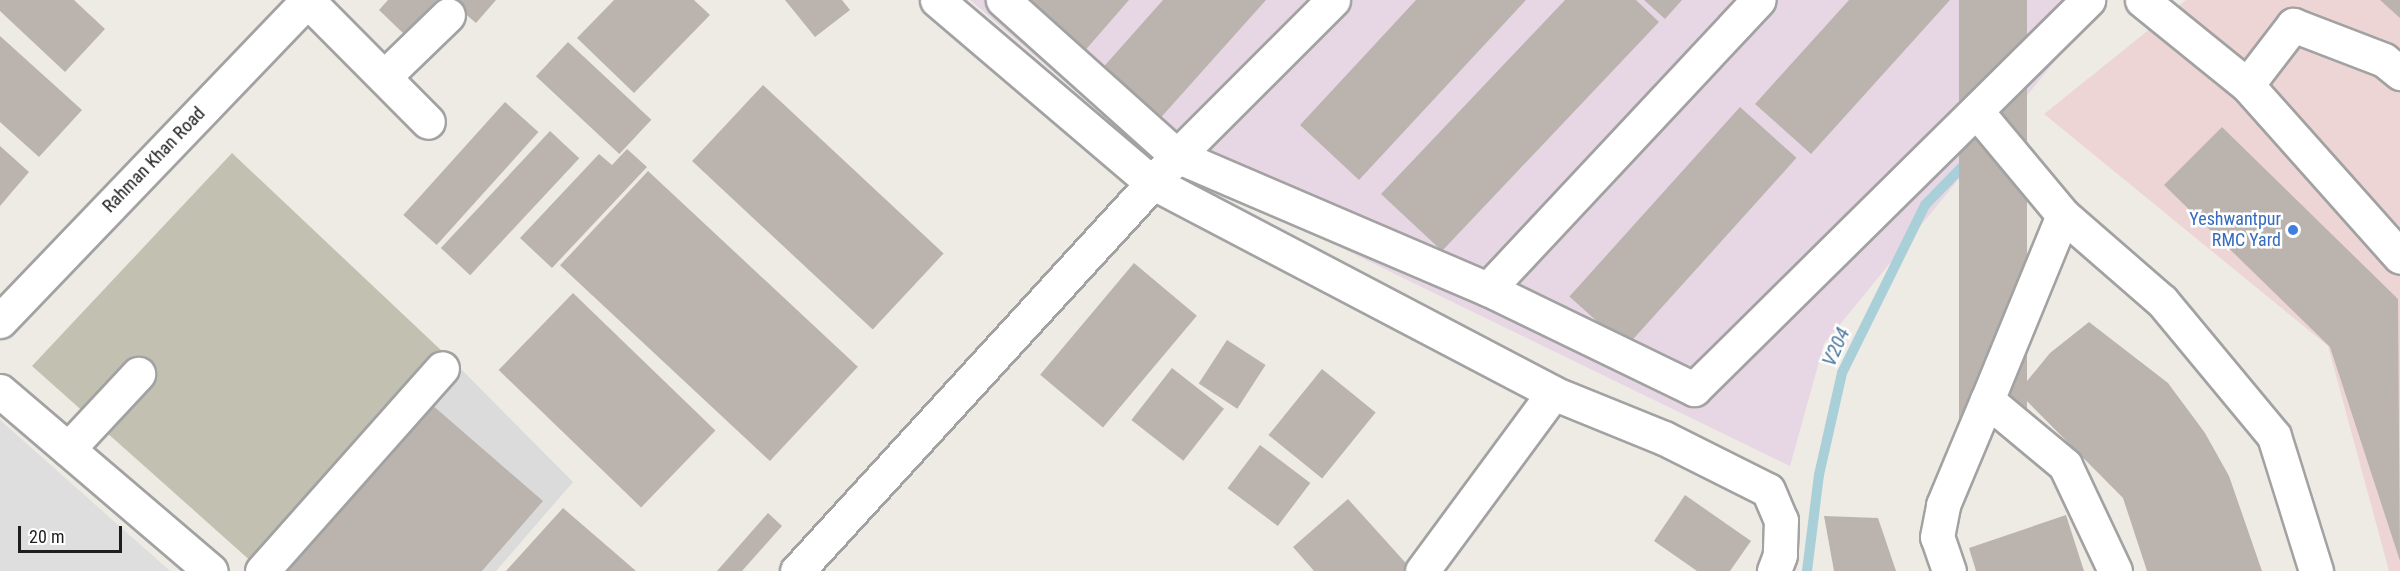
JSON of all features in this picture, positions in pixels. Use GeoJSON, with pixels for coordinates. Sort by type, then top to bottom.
{"type":"FeatureCollection","features":[{"type":"Feature","properties":{"kind":"street"},"geometry":{"type":"LineString","coordinates":[[308,0],[428,122]]}},
{"type":"Feature","properties":{"kind":"street","name":"Rahman Khan Road"},"geometry":{"type":"LineString","coordinates":[[0,321],[308,0]]}},
{"type":"Feature","properties":{"kind":"street"},"geometry":{"type":"LineString","coordinates":[[937,0],[1150,181],[1554,393],[1664,438],[1768,490],[1781,520],[1780,555],[1774,571]]}},
{"type":"Feature","properties":{"kind":"street"},"geometry":{"type":"LineString","coordinates":[[1003,0],[1177,156],[1488,289],[1694,388],[1978,113],[2088,0]]}},
{"type":"Feature","properties":{"kind":"street"},"geometry":{"type":"LineString","coordinates":[[796,571],[1150,181],[1333,0]]}},
{"type":"Feature","properties":{"kind":"street"},"geometry":{"type":"LineString","coordinates":[[1488,289],[1758,0]]}},
{"type":"Feature","properties":{"kind":"street"},"geometry":{"type":"LineString","coordinates":[[2142,0],[2247,85],[2400,257]]}},
{"type":"Feature","properties":{"kind":"street"},"geometry":{"type":"LineString","coordinates":[[2247,85],[2297,12],[2384,60],[2400,73]]}},
{"type":"Feature","properties":{"kind":"street"},"geometry":{"type":"LineString","coordinates":[[384,77],[448,15]]}},
{"type":"Feature","properties":{"kind":"street"},"geometry":{"type":"LineString","coordinates":[[1978,113],[2063,215],[2162,301],[2274,436],[2316,571]]}},
{"type":"Feature","properties":{"kind":"street"},"geometry":{"type":"LineString","coordinates":[[1948,571],[1937,537],[1943,505],[2063,215]]}},
{"type":"Feature","properties":{"kind":"street"},"geometry":{"type":"LineString","coordinates":[[262,571],[442,368]]}},
{"type":"Feature","properties":{"kind":"street"},"geometry":{"type":"LineString","coordinates":[[68,449],[138,374]]}},
{"type":"Feature","properties":{"kind":"street"},"geometry":{"type":"LineString","coordinates":[[0,391],[211,571]]}},
{"type":"Feature","properties":{"kind":"street"},"geometry":{"type":"LineString","coordinates":[[1422,571],[1554,393]]}},
{"type":"Feature","properties":{"kind":"street"},"geometry":{"type":"LineString","coordinates":[[1987,400],[2065,465],[2115,571]]}},
{"type":"Feature","properties":{"kind":"shaded area"},"geometry":{"type":"Polygon","coordinates":[[[970,0],[2105,0],[1824,344],[1790,466],[1148,154],[970,0]]]}},
{"type":"Feature","properties":{"kind":"shaded area","name":"Yeshwantpur RMC Yard"},"geometry":{"type":"Polygon","coordinates":[[[2186,0],[2400,0],[2400,571],[2389,571],[2328,346],[2044,114],[2186,0]]]}},
{"type":"Feature","properties":{"kind":"shaded area"},"geometry":{"type":"Polygon","coordinates":[[[232,153],[461,369],[276,571],[262,571],[32,366],[232,153]]]}},
{"type":"Feature","properties":{"kind":"shaded area"},"geometry":{"type":"Polygon","coordinates":[[[461,369],[573,482],[496,571],[276,571],[461,369]]]}},
{"type":"Feature","properties":{"kind":"shaded area"},"geometry":{"type":"Polygon","coordinates":[[[0,420],[170,571],[0,571],[0,420]]]}},
{"type":"Feature","properties":{"kind":"building"},"geometry":{"type":"Polygon","coordinates":[[[0,0],[74,0],[105,29],[65,72],[0,11],[0,0]]]}},
{"type":"Feature","properties":{"kind":"building"},"geometry":{"type":"Polygon","coordinates":[[[388,0],[437,0],[404,34],[379,10],[388,0]]]}},
{"type":"Feature","properties":{"kind":"building"},"geometry":{"type":"Polygon","coordinates":[[[449,0],[496,0],[476,23],[449,0]]]}},
{"type":"Feature","properties":{"kind":"building"},"geometry":{"type":"Polygon","coordinates":[[[614,0],[694,0],[710,15],[634,93],[577,38],[614,0]]]}},
{"type":"Feature","properties":{"kind":"building"},"geometry":{"type":"Polygon","coordinates":[[[785,0],[842,0],[850,10],[815,37],[785,0]]]}},
{"type":"Feature","properties":{"kind":"building"},"geometry":{"type":"Polygon","coordinates":[[[1021,0],[1129,0],[1082,54],[1021,0]]]}},
{"type":"Feature","properties":{"kind":"building"},"geometry":{"type":"Polygon","coordinates":[[[1163,0],[1266,0],[1156,123],[1099,72],[1163,0]]]}},
{"type":"Feature","properties":{"kind":"building"},"geometry":{"type":"Polygon","coordinates":[[[1416,0],[1526,0],[1359,180],[1300,125],[1416,0]]]}},
{"type":"Feature","properties":{"kind":"building"},"geometry":{"type":"Polygon","coordinates":[[[1565,0],[1636,0],[1659,22],[1442,251],[1381,194],[1565,0]]]}},
{"type":"Feature","properties":{"kind":"building"},"geometry":{"type":"Polygon","coordinates":[[[1644,0],[1682,0],[1665,19],[1644,0]]]}},
{"type":"Feature","properties":{"kind":"building"},"geometry":{"type":"Polygon","coordinates":[[[1849,0],[1950,0],[1811,154],[1755,104],[1849,0]]]}},
{"type":"Feature","properties":{"kind":"building"},"geometry":{"type":"Polygon","coordinates":[[[1959,0],[2027,0],[2027,427],[1959,427],[1959,0]]]}},
{"type":"Feature","properties":{"kind":"building"},"geometry":{"type":"Polygon","coordinates":[[[2380,0],[2400,0],[2400,18],[2380,0]]]}},
{"type":"Feature","properties":{"kind":"building"},"geometry":{"type":"Polygon","coordinates":[[[0,36],[82,110],[39,157],[0,122],[0,36]]]}},
{"type":"Feature","properties":{"kind":"building"},"geometry":{"type":"Polygon","coordinates":[[[568,42],[651,120],[619,154],[536,76],[568,42]]]}},
{"type":"Feature","properties":{"kind":"building"},"geometry":{"type":"Polygon","coordinates":[[[763,85],[944,253],[873,330],[692,161],[763,85]]]}},
{"type":"Feature","properties":{"kind":"building"},"geometry":{"type":"Polygon","coordinates":[[[505,102],[538,132],[437,245],[403,215],[505,102]]]}},
{"type":"Feature","properties":{"kind":"building"},"geometry":{"type":"Polygon","coordinates":[[[1740,107],[1796,158],[1626,347],[1569,297],[1740,107]]]}},
{"type":"Feature","properties":{"kind":"building"},"geometry":{"type":"Polygon","coordinates":[[[2222,127],[2398,299],[2400,561],[2330,347],[2164,185],[2222,127]]]}},
{"type":"Feature","properties":{"kind":"building"},"geometry":{"type":"Polygon","coordinates":[[[550,131],[579,158],[470,275],[441,248],[550,131]]]}},
{"type":"Feature","properties":{"kind":"building"},"geometry":{"type":"Polygon","coordinates":[[[0,146],[29,172],[0,206],[0,146]]]}},
{"type":"Feature","properties":{"kind":"building"},"geometry":{"type":"Polygon","coordinates":[[[627,149],[647,167],[552,268],[520,238],[599,154],[612,165],[627,149]]]}},
{"type":"Feature","properties":{"kind":"building"},"geometry":{"type":"Polygon","coordinates":[[[648,171],[858,367],[770,461],[560,265],[648,171]]]}},
{"type":"Feature","properties":{"kind":"building"},"geometry":{"type":"Polygon","coordinates":[[[1134,263],[1197,316],[1103,428],[1040,375],[1134,263]]]}},
{"type":"Feature","properties":{"kind":"building"},"geometry":{"type":"Polygon","coordinates":[[[573,293],[715,431],[641,508],[499,370],[573,293]]]}},
{"type":"Feature","properties":{"kind":"building"},"geometry":{"type":"Polygon","coordinates":[[[2089,322],[2168,383],[2205,433],[2229,476],[2262,571],[2147,571],[2123,498],[2018,392],[2050,353],[2089,322]]]}},
{"type":"Feature","properties":{"kind":"building"},"geometry":{"type":"Polygon","coordinates":[[[1227,340],[1266,365],[1237,409],[1199,384],[1227,340]]]}},
{"type":"Feature","properties":{"kind":"building"},"geometry":{"type":"Polygon","coordinates":[[[1172,368],[1224,409],[1183,461],[1131,420],[1172,368]]]}},
{"type":"Feature","properties":{"kind":"building"},"geometry":{"type":"Polygon","coordinates":[[[1322,369],[1376,412],[1322,478],[1269,435],[1322,369]]]}},
{"type":"Feature","properties":{"kind":"building"},"geometry":{"type":"Polygon","coordinates":[[[431,404],[543,501],[482,571],[285,571],[431,404]]]}},
{"type":"Feature","properties":{"kind":"building"},"geometry":{"type":"Polygon","coordinates":[[[1260,445],[1310,483],[1278,526],[1228,488],[1260,445]]]}},
{"type":"Feature","properties":{"kind":"building"},"geometry":{"type":"Polygon","coordinates":[[[1685,495],[1751,541],[1730,571],[1697,571],[1654,541],[1685,495]]]}},
{"type":"Feature","properties":{"kind":"building"},"geometry":{"type":"Polygon","coordinates":[[[1348,499],[1413,571],[1314,571],[1293,547],[1348,499]]]}},
{"type":"Feature","properties":{"kind":"building"},"geometry":{"type":"Polygon","coordinates":[[[563,508],[636,571],[506,571],[563,508]]]}},
{"type":"Feature","properties":{"kind":"building"},"geometry":{"type":"Polygon","coordinates":[[[768,513],[782,526],[742,571],[717,571],[768,513]]]}},
{"type":"Feature","properties":{"kind":"building"},"geometry":{"type":"Polygon","coordinates":[[[2066,515],[2084,571],[1976,571],[1969,548],[2066,515]]]}},
{"type":"Feature","properties":{"kind":"building"},"geometry":{"type":"Polygon","coordinates":[[[1824,516],[1878,518],[1896,571],[1834,571],[1824,516]]]}},
{"type":"Feature","properties":{"kind":"waterway","name":"V204"},"geometry":{"type":"LineString","coordinates":[[1807,571],[1819,475],[1842,373],[1925,205],[1964,165]]}},
{"type":"Feature","properties":{"kind":"place","name":"Yeshwantpur RMC Yard"},"geometry":{"type":"Point","coordinates":[2293,230]}}]}
